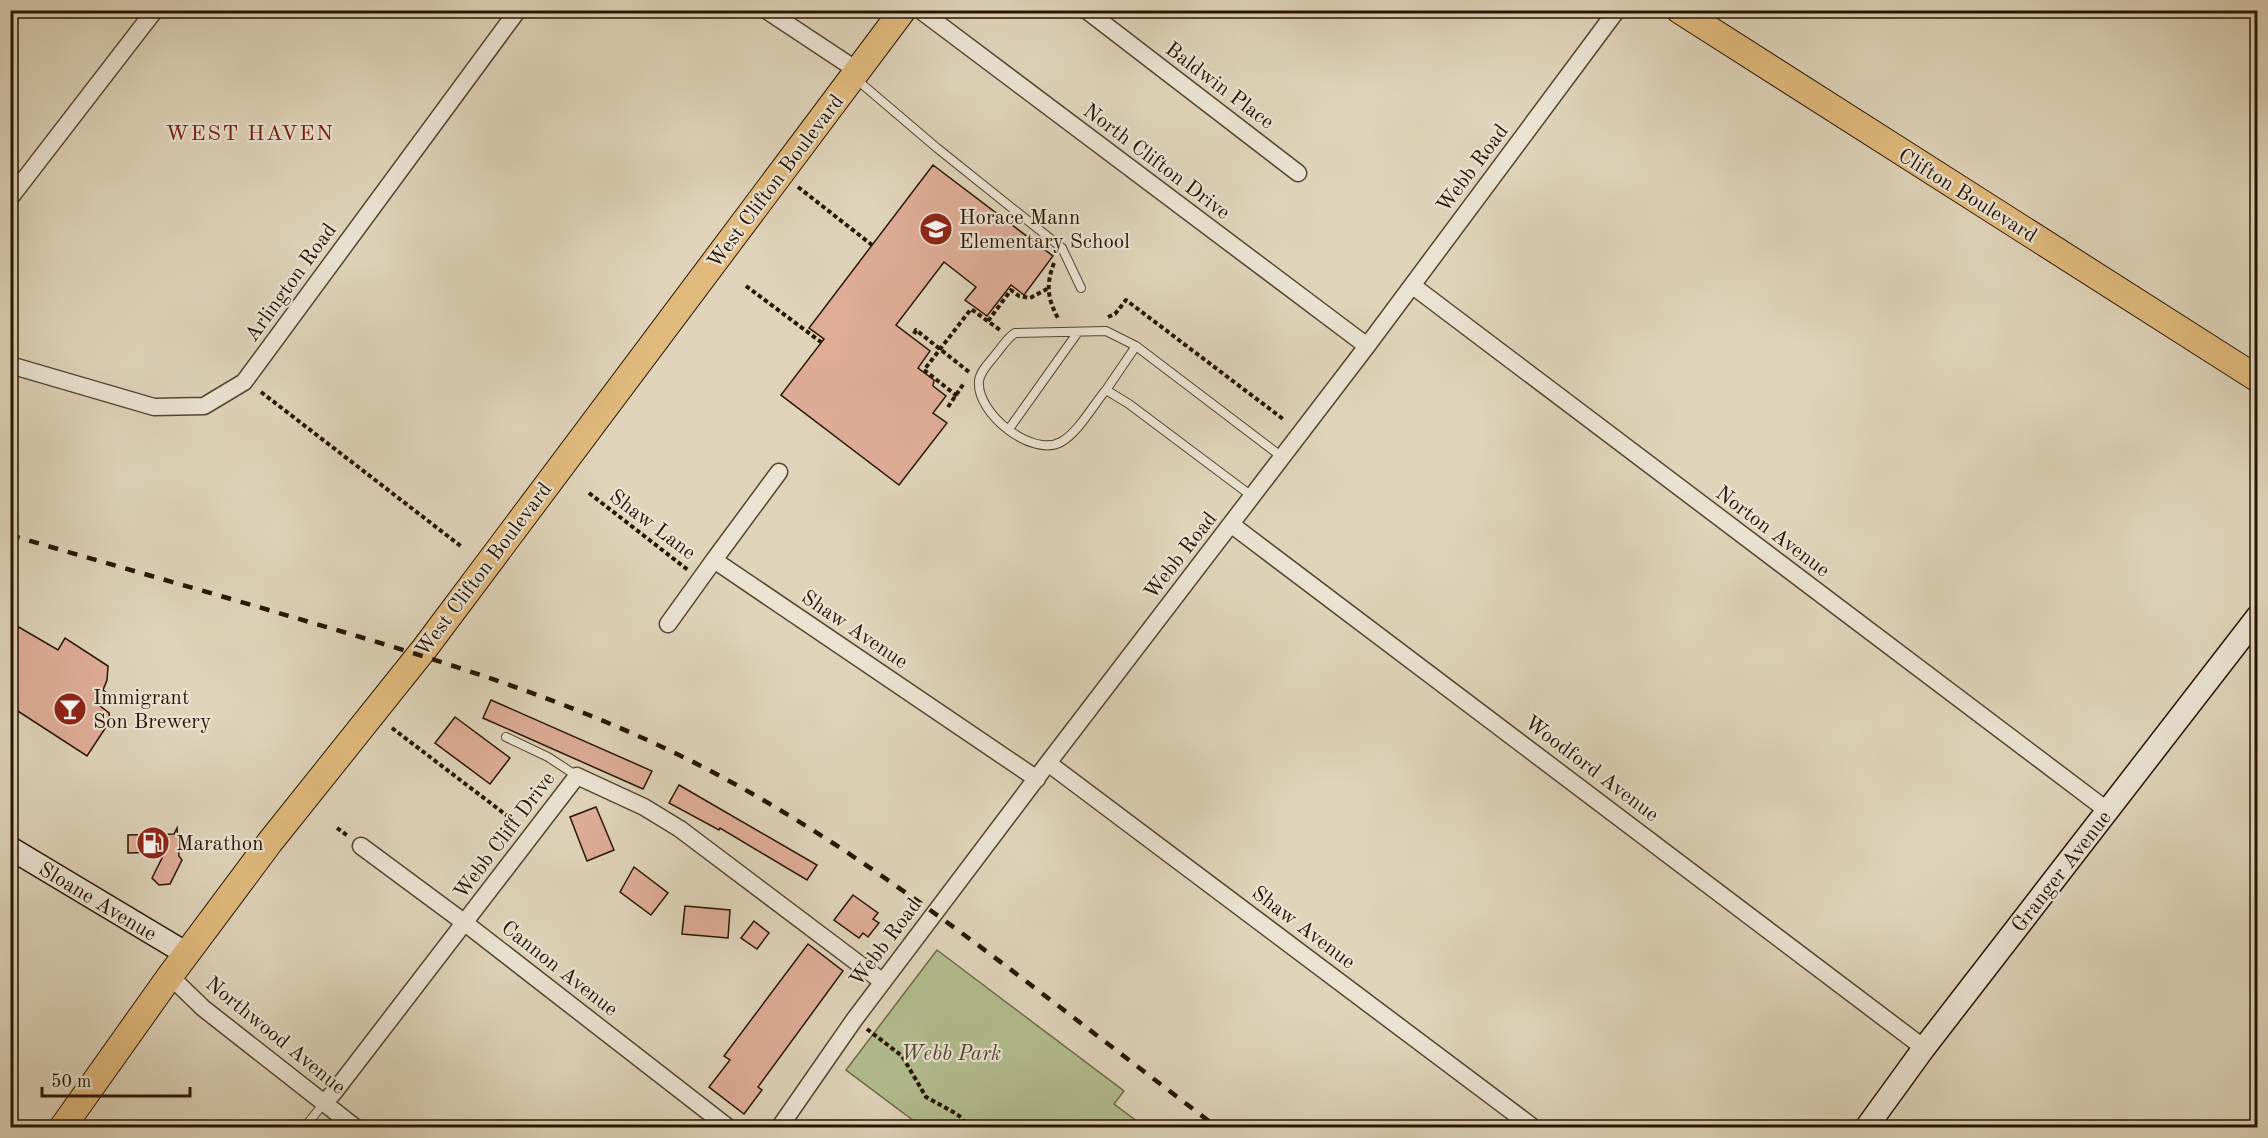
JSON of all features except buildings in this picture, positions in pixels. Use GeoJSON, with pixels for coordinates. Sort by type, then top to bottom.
{"type":"FeatureCollection","features":[{"type":"Feature","properties":{"kind":"main road","name":"West Clifton Boulevard"},"geometry":{"type":"LineString","coordinates":[[62,1128],[170,976],[300,803],[432,638],[903,10]]}},
{"type":"Feature","properties":{"kind":"main road","name":"Clifton Boulevard"},"geometry":{"type":"LineString","coordinates":[[1678,10],[2258,379]]}},
{"type":"Feature","properties":{"kind":"street"},"geometry":{"type":"LineString","coordinates":[[10,198],[155,10]]}},
{"type":"Feature","properties":{"kind":"street","name":"Arlington Road"},"geometry":{"type":"LineString","coordinates":[[10,365],[154,407],[204,406],[244,382],[518,10]]}},
{"type":"Feature","properties":{"kind":"street"},"geometry":{"type":"LineString","coordinates":[[766,10],[856,74]]}},
{"type":"Feature","properties":{"kind":"street","name":"North Clifton Drive"},"geometry":{"type":"LineString","coordinates":[[920,10],[1367,346]]}},
{"type":"Feature","properties":{"kind":"street","name":"Baldwin Place"},"geometry":{"type":"LineString","coordinates":[[1086,10],[1298,173]]}},
{"type":"Feature","properties":{"kind":"street","name":"Webb Road"},"geometry":{"type":"LineString","coordinates":[[779,1128],[854,1020],[1413,286],[1617,10]]}},
{"type":"Feature","properties":{"kind":"street","name":"Norton Avenue"},"geometry":{"type":"LineString","coordinates":[[1413,286],[2108,811]]}},
{"type":"Feature","properties":{"kind":"street"},"geometry":{"type":"LineString","coordinates":[[668,624],[779,472]]}},
{"type":"Feature","properties":{"kind":"street","name":"Woodford Avenue"},"geometry":{"type":"LineString","coordinates":[[1232,525],[1924,1048]]}},
{"type":"Feature","properties":{"kind":"street","name":"Shaw Avenue"},"geometry":{"type":"LineString","coordinates":[[714,560],[1037,779]]}},
{"type":"Feature","properties":{"kind":"street","name":"Granger Avenue"},"geometry":{"type":"LineString","coordinates":[[1866,1128],[1924,1048],[2258,615]]}},
{"type":"Feature","properties":{"kind":"street","name":"Shaw Avenue"},"geometry":{"type":"LineString","coordinates":[[1048,763],[1534,1128]]}},
{"type":"Feature","properties":{"kind":"street","name":"Webb Cliff Drive"},"geometry":{"type":"LineString","coordinates":[[324,1103],[578,776],[635,802],[680,829],[883,982]]}},
{"type":"Feature","properties":{"kind":"street","name":"Cannon Avenue"},"geometry":{"type":"LineString","coordinates":[[362,846],[729,1128]]}},
{"type":"Feature","properties":{"kind":"street","name":"Sloane Avenue"},"geometry":{"type":"LineString","coordinates":[[10,848],[187,954]]}},
{"type":"Feature","properties":{"kind":"street","name":"Northwood Avenue"},"geometry":{"type":"LineString","coordinates":[[170,976],[203,1008],[356,1128]]}},
{"type":"Feature","properties":{"kind":"lane"},"geometry":{"type":"LineString","coordinates":[[856,74],[937,148],[1062,248],[1081,288]]}},
{"type":"Feature","properties":{"kind":"lane"},"geometry":{"type":"LineString","coordinates":[[1136,346],[1106,390],[1063,442],[1052,446],[1032,444],[997,421],[986,406],[979,386],[981,374],[1015,333],[1106,331],[1136,346],[1282,457]]}},
{"type":"Feature","properties":{"kind":"lane"},"geometry":{"type":"LineString","coordinates":[[1009,429],[1078,332]]}},
{"type":"Feature","properties":{"kind":"lane"},"geometry":{"type":"LineString","coordinates":[[1106,390],[1112,392],[1253,497]]}},
{"type":"Feature","properties":{"kind":"lane"},"geometry":{"type":"LineString","coordinates":[[506,737],[548,757],[578,776]]}},
{"type":"Feature","properties":{"kind":"lane","name":"Webb Cliff Drive"},"geometry":{"type":"LineString","coordinates":[[304,1128],[324,1103]]}},
{"type":"Feature","properties":{"kind":"path"},"geometry":{"type":"LineString","coordinates":[[780,174],[872,245]]}},
{"type":"Feature","properties":{"kind":"path"},"geometry":{"type":"LineString","coordinates":[[1054,256],[1048,289],[1049,299],[1058,318]]}},
{"type":"Feature","properties":{"kind":"path"},"geometry":{"type":"LineString","coordinates":[[746,286],[821,342]]}},
{"type":"Feature","properties":{"kind":"path"},"geometry":{"type":"LineString","coordinates":[[988,321],[1011,290],[1019,296],[1030,298],[1048,289]]}},
{"type":"Feature","properties":{"kind":"path"},"geometry":{"type":"LineString","coordinates":[[957,396],[924,370],[971,309],[1000,330]]}},
{"type":"Feature","properties":{"kind":"path"},"geometry":{"type":"LineString","coordinates":[[914,334],[916,330],[969,372]]}},
{"type":"Feature","properties":{"kind":"path"},"geometry":{"type":"LineString","coordinates":[[261,392],[462,547]]}},
{"type":"Feature","properties":{"kind":"path","name":"Shaw Lane"},"geometry":{"type":"LineString","coordinates":[[589,494],[700,579]]}},
{"type":"Feature","properties":{"kind":"path"},"geometry":{"type":"LineString","coordinates":[[392,728],[532,835]]}},
{"type":"Feature","properties":{"kind":"path"},"geometry":{"type":"LineString","coordinates":[[854,1020],[897,1051],[906,1061],[926,1097],[962,1118],[967,1128]]}},
{"type":"Feature","properties":{"kind":"green space","name":"Webb Park"},"geometry":{"type":"Polygon","coordinates":[[[937,950],[1124,1091],[1114,1104],[1145,1127],[922,1127],[846,1070],[937,950]]]}},
{"type":"Feature","properties":{"kind":"railway"},"geometry":{"type":"LineString","coordinates":[[10,535],[448,664],[588,715],[679,755],[765,801],[888,880],[1006,966],[1218,1128]]}},
{"type":"Feature","properties":{"kind":"place","name":"Horace Mann Elementary School"},"geometry":{"type":"Point","coordinates":[936,229]}},
{"type":"Feature","properties":{"kind":"place","name":"Immigrant Son Brewery"},"geometry":{"type":"Point","coordinates":[70,709]}},
{"type":"Feature","properties":{"kind":"place","name":"Marathon"},"geometry":{"type":"Point","coordinates":[153,843]}},
{"type":"Feature","properties":{"kind":"district","name":"WEST HAVEN"},"geometry":{"type":"Point","coordinates":[250,132]}}]}
